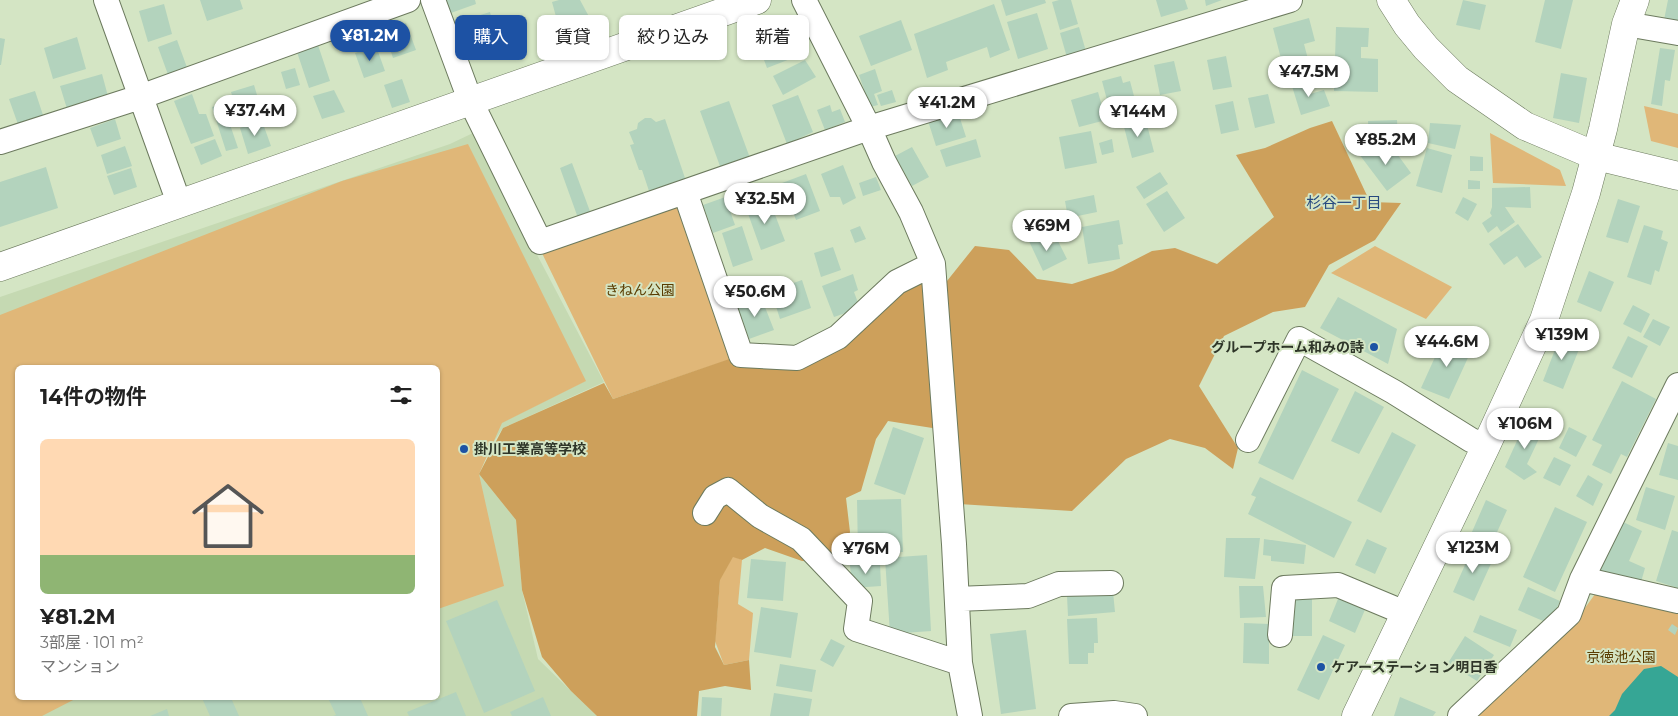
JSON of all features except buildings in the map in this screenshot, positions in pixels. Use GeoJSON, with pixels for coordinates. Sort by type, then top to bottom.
{"type":"FeatureCollection","features":[{"type":"Feature","properties":{"kind":"street"},"geometry":{"type":"LineString","coordinates":[[0,142],[140,97],[408,0]]}},
{"type":"Feature","properties":{"kind":"street"},"geometry":{"type":"LineString","coordinates":[[433,0],[470,100],[540,242],[869,128],[1290,0]]}},
{"type":"Feature","properties":{"kind":"street"},"geometry":{"type":"LineString","coordinates":[[0,267],[757,0]]}},
{"type":"Feature","properties":{"kind":"street"},"geometry":{"type":"LineString","coordinates":[[804,0],[869,128],[884,162],[911,212],[932,264],[953,535],[960,663],[970,716]]}},
{"type":"Feature","properties":{"kind":"street"},"geometry":{"type":"LineString","coordinates":[[1391,0],[1414,33],[1456,79],[1525,126],[1596,156],[1678,176]]}},
{"type":"Feature","properties":{"kind":"street"},"geometry":{"type":"LineString","coordinates":[[110,1],[140,97],[179,203]]}},
{"type":"Feature","properties":{"kind":"street"},"geometry":{"type":"LineString","coordinates":[[1356,716],[1486,446],[1544,320],[1586,193],[1631,12],[1678,33]]}},
{"type":"Feature","properties":{"kind":"street"},"geometry":{"type":"LineString","coordinates":[[685,192],[742,355],[797,358],[838,337],[897,282],[932,264]]}},
{"type":"Feature","properties":{"kind":"street"},"geometry":{"type":"LineString","coordinates":[[1248,440],[1299,339],[1394,392],[1471,440],[1486,446]]}},
{"type":"Feature","properties":{"kind":"street"},"geometry":{"type":"LineString","coordinates":[[1460,716],[1569,614],[1582,579],[1678,385]]}},
{"type":"Feature","properties":{"kind":"street"},"geometry":{"type":"LineString","coordinates":[[705,513],[714,497],[728,490],[760,516],[801,539],[860,601],[856,629],[960,663]]}},
{"type":"Feature","properties":{"kind":"street"},"geometry":{"type":"LineString","coordinates":[[1582,579],[1678,601]]}},
{"type":"Feature","properties":{"kind":"street"},"geometry":{"type":"LineString","coordinates":[[957,599],[1028,596],[1059,584],[1111,583]]}},
{"type":"Feature","properties":{"kind":"street"},"geometry":{"type":"LineString","coordinates":[[1280,635],[1284,588],[1338,585],[1405,613]]}},
{"type":"Feature","properties":{"kind":"street"},"geometry":{"type":"LineString","coordinates":[[1071,716],[1114,713],[1135,716]]}},
{"type":"Feature","properties":{"kind":"shaded area"},"geometry":{"type":"Polygon","coordinates":[[[1332,121],[1370,202],[1401,203],[1375,240],[1329,265],[1305,307],[1273,312],[1224,336],[1199,386],[1238,448],[1233,469],[1205,448],[1170,439],[1126,459],[1072,511],[959,504],[935,296],[975,246],[1009,250],[1037,279],[1072,284],[1113,271],[1152,251],[1175,248],[1217,264],[1274,217],[1236,155],[1265,148],[1310,128],[1332,121]]]}},
{"type":"Feature","properties":{"kind":"shaded area","name":"掛川工業高等学校"},"geometry":{"type":"Polygon","coordinates":[[[473,133],[604,382],[503,428],[486,453],[479,474],[516,520],[522,590],[538,659],[597,716],[0,716],[0,297],[450,144],[473,133]]]}},
{"type":"Feature","properties":{"kind":"shaded area"},"geometry":{"type":"Polygon","coordinates":[[[933,274],[945,430],[888,421],[876,439],[861,491],[846,498],[850,532],[840,563],[802,561],[765,548],[742,560],[733,557],[720,580],[715,647],[724,665],[749,660],[751,690],[725,686],[699,691],[697,716],[597,716],[571,691],[542,657],[522,590],[516,520],[479,474],[503,428],[604,383],[613,399],[741,355],[822,346],[863,314],[933,274]]]}},
{"type":"Feature","properties":{"kind":"green space"},"geometry":{"type":"Polygon","coordinates":[[[1644,106],[1678,114],[1678,148],[1651,141],[1644,106]]]}},
{"type":"Feature","properties":{"kind":"green space"},"geometry":{"type":"Polygon","coordinates":[[[1490,133],[1560,170],[1566,186],[1493,183],[1490,133]]]}},
{"type":"Feature","properties":{"kind":"green space","name":"掛川工業高等学校"},"geometry":{"type":"Polygon","coordinates":[[[468,144],[586,381],[502,423],[479,474],[504,586],[440,608],[440,365],[15,365],[15,700],[73,700],[42,716],[0,716],[0,315],[342,181],[468,144]]]}},
{"type":"Feature","properties":{"kind":"green space","name":"きねん公園"},"geometry":{"type":"Polygon","coordinates":[[[685,192],[737,357],[613,399],[539,247],[685,192]]]}},
{"type":"Feature","properties":{"kind":"green space"},"geometry":{"type":"Polygon","coordinates":[[[1375,246],[1452,287],[1426,319],[1331,273],[1375,246]]]}},
{"type":"Feature","properties":{"kind":"green space"},"geometry":{"type":"Polygon","coordinates":[[[733,556],[742,560],[738,604],[753,613],[749,660],[724,665],[715,641],[720,579],[733,556]]]}},
{"type":"Feature","properties":{"kind":"green space","name":"京徳池公園"},"geometry":{"type":"Polygon","coordinates":[[[1598,590],[1678,610],[1678,716],[1471,716],[1569,630],[1598,590]]]}},
{"type":"Feature","properties":{"kind":"water"},"geometry":{"type":"Polygon","coordinates":[[[1661,666],[1678,677],[1678,716],[1609,716],[1615,710],[1622,694],[1644,669],[1661,666]]]}},
{"type":"Feature","properties":{"kind":"place","name":"グループホーム和みの詩"},"geometry":{"type":"Point","coordinates":[1374,347]}},
{"type":"Feature","properties":{"kind":"place","name":"掛川工業高等学校"},"geometry":{"type":"Point","coordinates":[464,449]}},
{"type":"Feature","properties":{"kind":"place","name":"ケアーステーション明日香"},"geometry":{"type":"Point","coordinates":[1321,667]}},
{"type":"Feature","properties":{"kind":"district","name":"杉谷一丁目"},"geometry":{"type":"Point","coordinates":[1344,202]}}]}
